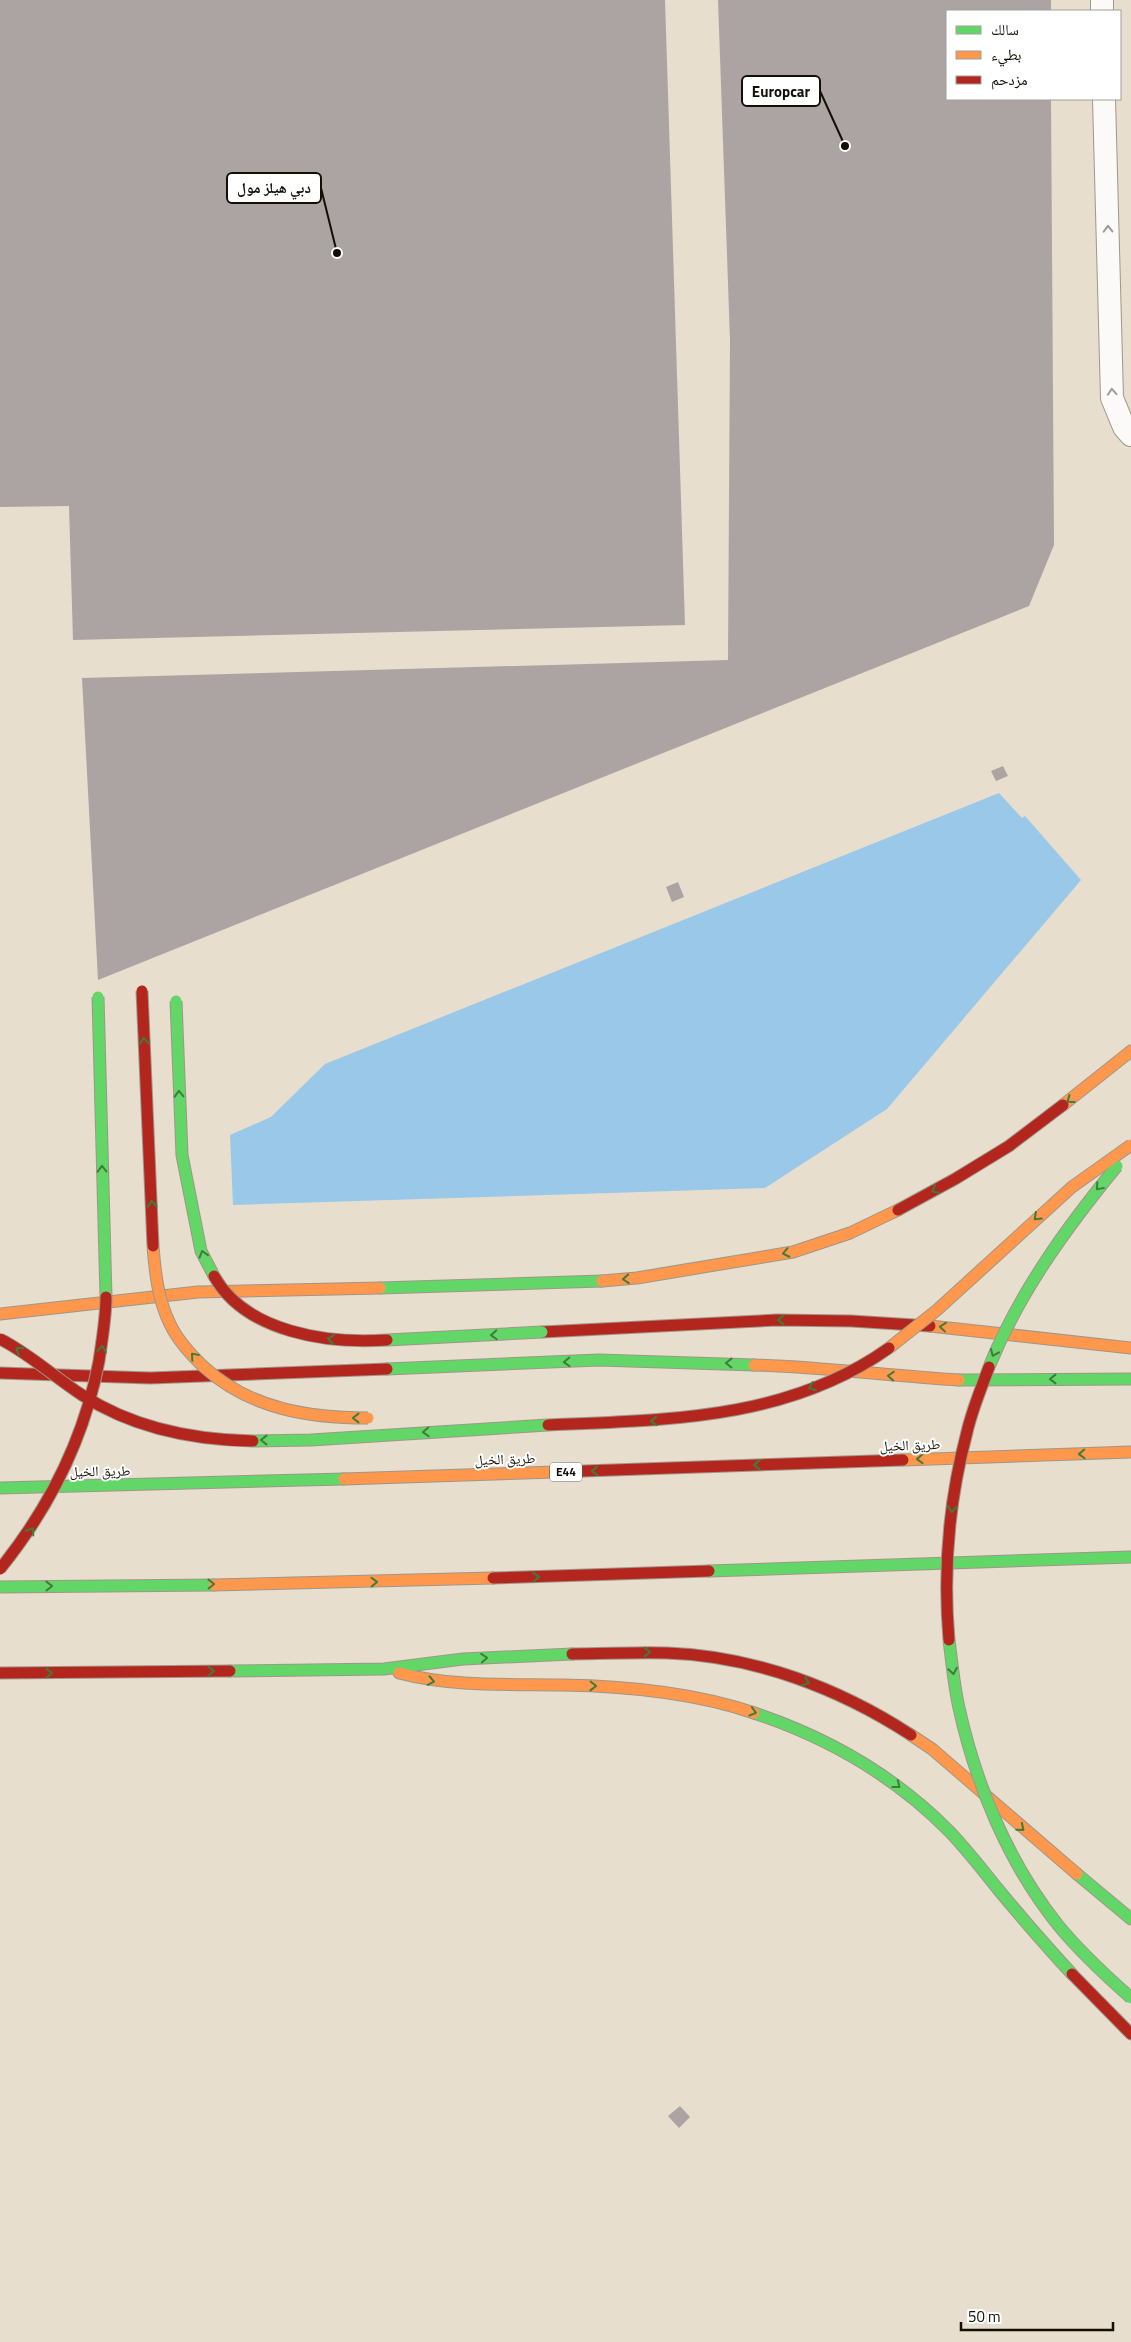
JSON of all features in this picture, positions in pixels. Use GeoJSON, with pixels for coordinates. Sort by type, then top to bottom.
{"type":"FeatureCollection","features":[{"type":"Feature","properties":{"kind":"highway"},"geometry":{"type":"LineString","coordinates":[[142,991],[156,1270],[170,1322],[180,1340],[207,1370],[240,1395],[284,1411],[306,1416],[379,1418]]}},
{"type":"Feature","properties":{"kind":"highway"},"geometry":{"type":"LineString","coordinates":[[0,1569],[24,1542],[56,1491],[94,1391],[102,1349],[106,1306],[98,997]]}},
{"type":"Feature","properties":{"kind":"highway"},"geometry":{"type":"LineString","coordinates":[[176,1001],[182,1156],[206,1263],[219,1284],[238,1303],[260,1318],[284,1328],[313,1336],[345,1341],[377,1341],[754,1321],[811,1320],[924,1325],[1131,1348]]}},
{"type":"Feature","properties":{"kind":"highway"},"geometry":{"type":"LineString","coordinates":[[0,1314],[198,1292],[571,1283],[637,1278],[793,1252],[850,1233],[875,1222],[955,1179],[1009,1146],[1131,1051]]}},
{"type":"Feature","properties":{"kind":"highway"},"geometry":{"type":"LineString","coordinates":[[0,1339],[14,1346],[104,1408],[130,1420],[212,1438],[285,1440],[698,1417],[752,1407],[841,1375],[870,1361],[909,1334],[1056,1199],[1093,1170],[1131,1145]]}},
{"type":"Feature","properties":{"kind":"highway"},"geometry":{"type":"LineString","coordinates":[[1131,1150],[1087,1201],[1044,1263],[1010,1318],[992,1359],[973,1411],[958,1466],[949,1532],[946,1579],[948,1634],[958,1704],[978,1772],[993,1813],[1025,1876],[1048,1912],[1079,1949],[1131,1998]]}},
{"type":"Feature","properties":{"kind":"highway"},"geometry":{"type":"LineString","coordinates":[[0,1373],[150,1378],[599,1360],[780,1365],[879,1375],[964,1380],[1131,1379]]}},
{"type":"Feature","properties":{"kind":"highway"},"geometry":{"type":"LineString","coordinates":[[431,1420],[492,1428]]}},
{"type":"Feature","properties":{"kind":"highway","name":"طريق الخيل"},"geometry":{"type":"LineString","coordinates":[[0,1488],[269,1482],[1131,1452]]}},
{"type":"Feature","properties":{"kind":"highway"},"geometry":{"type":"LineString","coordinates":[[0,1587],[350,1583],[1131,1557]]}},
{"type":"Feature","properties":{"kind":"highway"},"geometry":{"type":"LineString","coordinates":[[0,1673],[384,1669],[463,1659],[546,1654],[668,1652],[716,1658],[784,1674],[836,1693],[886,1719],[932,1750],[1131,1920]]}},
{"type":"Feature","properties":{"kind":"highway"},"geometry":{"type":"LineString","coordinates":[[384,1669],[439,1682],[624,1687],[670,1692],[724,1703],[771,1717],[829,1742],[885,1775],[951,1832],[1075,1978],[1131,2034]]}},
{"type":"Feature","properties":{"kind":"street"},"geometry":{"type":"LineString","coordinates":[[1104,100],[1112,398],[1124,427],[1131,435]]}},
{"type":"Feature","properties":{"kind":"water"},"geometry":{"type":"Polygon","coordinates":[[[999,793],[1022,818],[1025,816],[1081,880],[887,1109],[765,1188],[233,1205],[230,1135],[271,1117],[325,1064],[999,793]]]}},
{"type":"Feature","properties":{"kind":"building"},"geometry":{"type":"Polygon","coordinates":[[[0,0],[665,0],[685,625],[73,640],[69,506],[0,507],[0,0]]]}},
{"type":"Feature","properties":{"kind":"building"},"geometry":{"type":"Polygon","coordinates":[[[718,0],[1051,0],[1051,10],[946,10],[946,100],[1051,100],[1054,545],[1029,606],[98,980],[82,678],[728,660],[730,340],[718,0]]]}},
{"type":"Feature","properties":{"kind":"building"},"geometry":{"type":"Polygon","coordinates":[[[1003,766],[1008,776],[996,781],[991,771],[1003,766]]]}},
{"type":"Feature","properties":{"kind":"building"},"geometry":{"type":"Polygon","coordinates":[[[678,882],[684,897],[672,902],[666,887],[678,882]]]}},
{"type":"Feature","properties":{"kind":"building"},"geometry":{"type":"Polygon","coordinates":[[[680,2106],[690,2117],[679,2128],[668,2116],[680,2106]]]}},
{"type":"Feature","properties":{"kind":"traffic: fast"},"geometry":{"type":"LineString","coordinates":[[98,997],[106,1297]]}},
{"type":"Feature","properties":{"kind":"traffic: fast"},"geometry":{"type":"LineString","coordinates":[[176,1001],[182,1155],[201,1251],[214,1276]]}},
{"type":"Feature","properties":{"kind":"traffic: fast"},"geometry":{"type":"LineString","coordinates":[[989,1367],[1014,1313],[1029,1287],[1062,1237],[1117,1166]]}},
{"type":"Feature","properties":{"kind":"traffic: fast"},"geometry":{"type":"LineString","coordinates":[[380,1288],[602,1281]]}},
{"type":"Feature","properties":{"kind":"traffic: fast"},"geometry":{"type":"LineString","coordinates":[[387,1340],[542,1332]]}},
{"type":"Feature","properties":{"kind":"traffic: fast"},"geometry":{"type":"LineString","coordinates":[[387,1369],[599,1360],[754,1365]]}},
{"type":"Feature","properties":{"kind":"traffic: fast"},"geometry":{"type":"LineString","coordinates":[[959,1380],[1131,1379]]}},
{"type":"Feature","properties":{"kind":"traffic: fast"},"geometry":{"type":"LineString","coordinates":[[253,1441],[311,1440],[548,1425]]}},
{"type":"Feature","properties":{"kind":"traffic: fast"},"geometry":{"type":"LineString","coordinates":[[0,1488],[344,1479]]}},
{"type":"Feature","properties":{"kind":"traffic: fast"},"geometry":{"type":"LineString","coordinates":[[709,1571],[1131,1557]]}},
{"type":"Feature","properties":{"kind":"traffic: fast"},"geometry":{"type":"LineString","coordinates":[[0,1587],[214,1585]]}},
{"type":"Feature","properties":{"kind":"traffic: fast"},"geometry":{"type":"LineString","coordinates":[[949,1640],[956,1691],[966,1737],[985,1794],[1010,1850],[1024,1876],[1058,1925],[1075,1945],[1131,1998]]}},
{"type":"Feature","properties":{"kind":"traffic: fast"},"geometry":{"type":"LineString","coordinates":[[230,1671],[384,1669],[463,1659],[572,1654]]}},
{"type":"Feature","properties":{"kind":"traffic: fast"},"geometry":{"type":"LineString","coordinates":[[754,1713],[809,1734],[834,1747],[884,1776],[907,1793],[950,1832],[1024,1921],[1072,1974]]}},
{"type":"Feature","properties":{"kind":"traffic: fast"},"geometry":{"type":"LineString","coordinates":[[1077,1874],[1131,1919]]}},
{"type":"Feature","properties":{"kind":"traffic: slow"},"geometry":{"type":"LineString","coordinates":[[1063,1105],[1131,1051]]}},
{"type":"Feature","properties":{"kind":"traffic: slow"},"geometry":{"type":"LineString","coordinates":[[889,1348],[937,1310],[1072,1187],[1131,1145]]}},
{"type":"Feature","properties":{"kind":"traffic: slow"},"geometry":{"type":"LineString","coordinates":[[602,1281],[637,1278],[793,1252],[850,1233],[898,1210]]}},
{"type":"Feature","properties":{"kind":"traffic: slow"},"geometry":{"type":"LineString","coordinates":[[153,1246],[158,1286],[166,1315],[181,1342],[205,1368],[223,1382],[261,1402],[303,1413],[346,1418],[368,1418]]}},
{"type":"Feature","properties":{"kind":"traffic: slow"},"geometry":{"type":"LineString","coordinates":[[0,1314],[198,1292],[380,1288]]}},
{"type":"Feature","properties":{"kind":"traffic: slow"},"geometry":{"type":"LineString","coordinates":[[930,1326],[1131,1348]]}},
{"type":"Feature","properties":{"kind":"traffic: slow"},"geometry":{"type":"LineString","coordinates":[[754,1365],[959,1380]]}},
{"type":"Feature","properties":{"kind":"traffic: slow"},"geometry":{"type":"LineString","coordinates":[[903,1460],[1131,1452]]}},
{"type":"Feature","properties":{"kind":"traffic: slow"},"geometry":{"type":"LineString","coordinates":[[344,1479],[555,1472]]}},
{"type":"Feature","properties":{"kind":"traffic: slow"},"geometry":{"type":"LineString","coordinates":[[214,1585],[493,1578]]}},
{"type":"Feature","properties":{"kind":"traffic: slow"},"geometry":{"type":"LineString","coordinates":[[399,1673],[460,1683],[586,1686],[660,1691],[707,1700],[754,1713]]}},
{"type":"Feature","properties":{"kind":"traffic: slow"},"geometry":{"type":"LineString","coordinates":[[911,1735],[932,1749],[1077,1874]]}},
{"type":"Feature","properties":{"kind":"traffic: jam"},"geometry":{"type":"LineString","coordinates":[[142,991],[153,1246]]}},
{"type":"Feature","properties":{"kind":"traffic: jam"},"geometry":{"type":"LineString","coordinates":[[898,1210],[955,1179],[1009,1146],[1063,1105]]}},
{"type":"Feature","properties":{"kind":"traffic: jam"},"geometry":{"type":"LineString","coordinates":[[214,1276],[228,1295],[246,1311],[291,1331],[315,1337],[340,1340],[387,1340]]}},
{"type":"Feature","properties":{"kind":"traffic: jam"},"geometry":{"type":"LineString","coordinates":[[0,1569],[18,1546],[49,1497],[74,1445],[84,1418],[99,1361],[105,1321],[106,1297]]}},
{"type":"Feature","properties":{"kind":"traffic: jam"},"geometry":{"type":"LineString","coordinates":[[542,1332],[777,1320],[851,1321],[930,1326]]}},
{"type":"Feature","properties":{"kind":"traffic: jam"},"geometry":{"type":"LineString","coordinates":[[0,1339],[22,1352],[82,1395],[122,1416],[143,1424],[186,1435],[253,1441]]}},
{"type":"Feature","properties":{"kind":"traffic: jam"},"geometry":{"type":"LineString","coordinates":[[548,1425],[681,1417],[725,1412],[768,1403],[810,1390],[850,1372],[889,1348]]}},
{"type":"Feature","properties":{"kind":"traffic: jam"},"geometry":{"type":"LineString","coordinates":[[949,1640],[947,1562],[952,1510],[969,1424],[989,1367]]}},
{"type":"Feature","properties":{"kind":"traffic: jam"},"geometry":{"type":"LineString","coordinates":[[0,1373],[150,1378],[387,1369]]}},
{"type":"Feature","properties":{"kind":"traffic: jam"},"geometry":{"type":"LineString","coordinates":[[555,1472],[903,1460]]}},
{"type":"Feature","properties":{"kind":"traffic: jam"},"geometry":{"type":"LineString","coordinates":[[493,1578],[709,1571]]}},
{"type":"Feature","properties":{"kind":"traffic: jam"},"geometry":{"type":"LineString","coordinates":[[572,1654],[667,1653],[700,1655],[732,1660],[763,1668],[825,1689],[855,1703],[911,1735]]}},
{"type":"Feature","properties":{"kind":"traffic: jam"},"geometry":{"type":"LineString","coordinates":[[0,1673],[230,1671]]}},
{"type":"Feature","properties":{"kind":"traffic: jam"},"geometry":{"type":"LineString","coordinates":[[1072,1974],[1131,2034]]}},
{"type":"Feature","properties":{"kind":"place","name":"Europcar"},"geometry":{"type":"Point","coordinates":[845,146]}},
{"type":"Feature","properties":{"kind":"place","name":"دبي هيلز مول"},"geometry":{"type":"Point","coordinates":[337,253]}}]}
